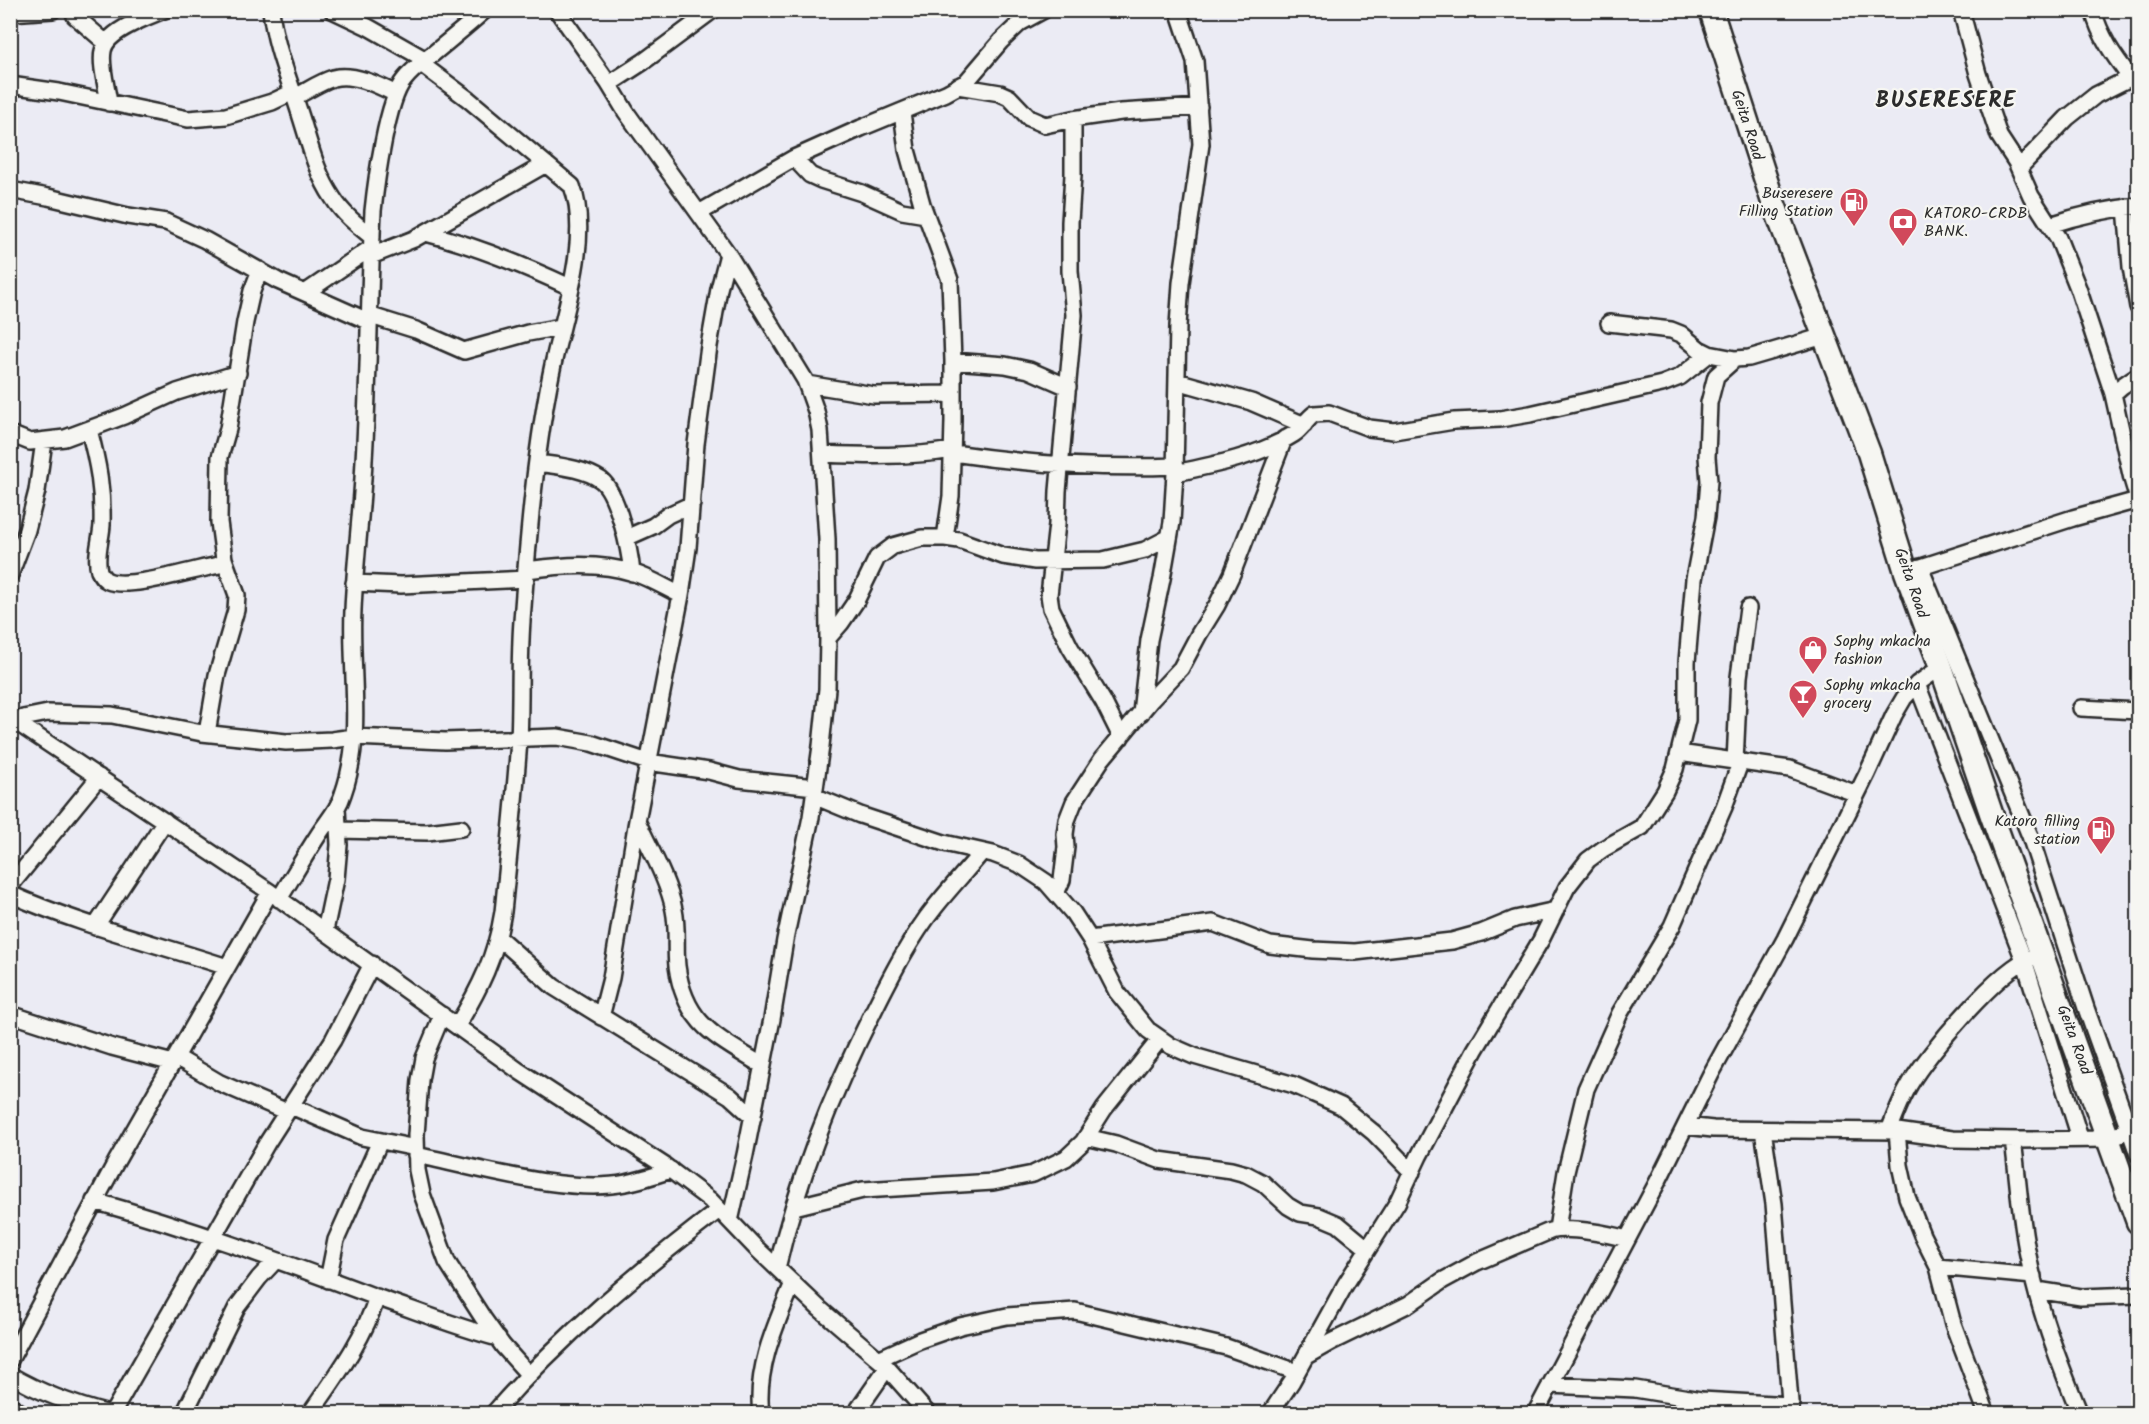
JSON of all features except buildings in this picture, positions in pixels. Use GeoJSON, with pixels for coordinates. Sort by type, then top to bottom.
{"type":"FeatureCollection","features":[{"type":"Feature","properties":{"kind":"highway","name":"Geita Road"},"geometry":{"type":"LineString","coordinates":[[1711,10],[1773,202],[1913,570],[1941,667],[1992,816],[2033,957],[2119,1134],[2139,1222]]}},
{"type":"Feature","properties":{"kind":"street"},"geometry":{"type":"LineString","coordinates":[[10,13],[53,10]]}},
{"type":"Feature","properties":{"kind":"street"},"geometry":{"type":"LineString","coordinates":[[73,10],[75,16],[105,42]]}},
{"type":"Feature","properties":{"kind":"street"},"geometry":{"type":"LineString","coordinates":[[109,103],[102,53],[105,42],[112,34],[164,10]]}},
{"type":"Feature","properties":{"kind":"street"},"geometry":{"type":"LineString","coordinates":[[271,10],[274,35],[286,78],[310,142],[315,165],[331,196],[371,247]]}},
{"type":"Feature","properties":{"kind":"street"},"geometry":{"type":"LineString","coordinates":[[332,10],[368,27],[423,62],[572,186],[577,200],[577,252],[553,363],[538,463],[522,622],[519,739],[510,849],[499,938],[475,996],[457,1026]]}},
{"type":"Feature","properties":{"kind":"street"},"geometry":{"type":"LineString","coordinates":[[10,1360],[94,1201],[227,967],[343,795],[351,765],[354,737],[352,649],[354,583],[364,461],[371,247],[377,178],[396,94],[402,82],[485,10]]}},
{"type":"Feature","properties":{"kind":"street"},"geometry":{"type":"LineString","coordinates":[[493,1413],[529,1375],[674,1244],[725,1215],[753,1117],[763,1066],[814,791],[827,689],[827,539],[823,454],[816,411],[807,384],[728,254],[626,112],[557,10]]}},
{"type":"Feature","properties":{"kind":"street"},"geometry":{"type":"LineString","coordinates":[[609,84],[713,10]]}},
{"type":"Feature","properties":{"kind":"street"},"geometry":{"type":"LineString","coordinates":[[699,213],[795,158],[966,82],[1001,41],[1020,23],[1044,10]]}},
{"type":"Feature","properties":{"kind":"street"},"geometry":{"type":"LineString","coordinates":[[1141,713],[1149,640],[1172,522],[1181,283],[1201,144],[1195,61],[1178,10]]}},
{"type":"Feature","properties":{"kind":"street"},"geometry":{"type":"LineString","coordinates":[[1961,10],[1978,74],[1999,136],[2019,168],[2031,196],[2050,225],[2069,263],[2113,394],[2139,500],[2073,518],[1913,570],[2030,836],[2086,1008],[2119,1134],[2139,1154]]}},
{"type":"Feature","properties":{"kind":"street"},"geometry":{"type":"LineString","coordinates":[[2019,168],[2067,118],[2096,95],[2134,76],[2110,51],[2097,27],[2093,10]]}},
{"type":"Feature","properties":{"kind":"street"},"geometry":{"type":"LineString","coordinates":[[10,85],[59,92],[188,118],[226,116],[248,110],[294,95],[334,78],[345,77],[376,84],[396,94]]}},
{"type":"Feature","properties":{"kind":"street"},"geometry":{"type":"LineString","coordinates":[[958,86],[985,89],[1009,97],[1029,118],[1038,124],[1045,125],[1121,112],[1199,107]]}},
{"type":"Feature","properties":{"kind":"street"},"geometry":{"type":"LineString","coordinates":[[902,112],[907,150],[926,215],[950,280],[953,452],[951,496],[945,538]]}},
{"type":"Feature","properties":{"kind":"street"},"geometry":{"type":"LineString","coordinates":[[1073,119],[1070,271],[1074,315],[1049,595],[1051,608],[1070,647],[1122,737]]}},
{"type":"Feature","properties":{"kind":"street"},"geometry":{"type":"LineString","coordinates":[[795,158],[810,175],[821,180],[862,193],[902,211],[926,215]]}},
{"type":"Feature","properties":{"kind":"street"},"geometry":{"type":"LineString","coordinates":[[305,293],[371,247],[426,233],[546,164]]}},
{"type":"Feature","properties":{"kind":"street"},"geometry":{"type":"LineString","coordinates":[[10,190],[166,222],[305,293],[368,318],[416,330],[464,351],[528,333],[561,327]]}},
{"type":"Feature","properties":{"kind":"street"},"geometry":{"type":"LineString","coordinates":[[2050,225],[2079,216],[2132,207],[2131,267],[2139,307]]}},
{"type":"Feature","properties":{"kind":"street"},"geometry":{"type":"LineString","coordinates":[[426,233],[505,258],[570,286]]}},
{"type":"Feature","properties":{"kind":"street"},"geometry":{"type":"LineString","coordinates":[[601,1017],[681,595],[688,548],[696,444],[709,346],[728,254]]}},
{"type":"Feature","properties":{"kind":"street"},"geometry":{"type":"LineString","coordinates":[[207,733],[217,675],[236,609],[237,595],[225,564],[219,522],[220,457],[228,429],[245,322],[252,291],[260,270]]}},
{"type":"Feature","properties":{"kind":"street"},"geometry":{"type":"LineString","coordinates":[[1609,323],[1671,330],[1681,334],[1708,354],[1735,359],[1749,358],[1824,336]]}},
{"type":"Feature","properties":{"kind":"street"},"geometry":{"type":"LineString","coordinates":[[823,454],[878,456],[953,452],[1012,461],[1175,470],[1216,464],[1265,448],[1295,433],[1314,414],[1329,413],[1369,428],[1394,431],[1454,421],[1500,419],[1541,412],[1662,384],[1680,377],[1708,354]]}},
{"type":"Feature","properties":{"kind":"street"},"geometry":{"type":"LineString","coordinates":[[1270,1413],[1306,1357],[1367,1248],[1397,1203],[1475,1050],[1541,940],[1567,887],[1588,860],[1642,826],[1665,791],[1675,769],[1688,720],[1687,662],[1695,579],[1706,517],[1709,481],[1707,457],[1709,403],[1716,376],[1735,359]]}},
{"type":"Feature","properties":{"kind":"street"},"geometry":{"type":"LineString","coordinates":[[953,361],[1005,365],[1029,370],[1068,387]]}},
{"type":"Feature","properties":{"kind":"street"},"geometry":{"type":"LineString","coordinates":[[10,434],[30,442],[65,438],[177,392],[238,373]]}},
{"type":"Feature","properties":{"kind":"street"},"geometry":{"type":"LineString","coordinates":[[2113,394],[2139,375]]}},
{"type":"Feature","properties":{"kind":"street"},"geometry":{"type":"LineString","coordinates":[[1177,381],[1251,402],[1304,424]]}},
{"type":"Feature","properties":{"kind":"street"},"geometry":{"type":"LineString","coordinates":[[807,384],[874,395],[953,394]]}},
{"type":"Feature","properties":{"kind":"street"},"geometry":{"type":"LineString","coordinates":[[89,430],[100,470],[102,488],[102,526],[98,563],[103,579],[109,582],[125,583],[225,564]]}},
{"type":"Feature","properties":{"kind":"street"},"geometry":{"type":"LineString","coordinates":[[1056,893],[1062,880],[1066,855],[1067,820],[1074,802],[1102,759],[1181,668],[1232,574],[1284,439]]}},
{"type":"Feature","properties":{"kind":"street"},"geometry":{"type":"LineString","coordinates":[[10,575],[27,530],[37,491],[44,441]]}},
{"type":"Feature","properties":{"kind":"street"},"geometry":{"type":"LineString","coordinates":[[538,463],[573,469],[601,480],[608,487],[614,498],[626,538],[632,573]]}},
{"type":"Feature","properties":{"kind":"street"},"geometry":{"type":"LineString","coordinates":[[626,538],[652,526],[668,514],[692,504]]}},
{"type":"Feature","properties":{"kind":"street"},"geometry":{"type":"LineString","coordinates":[[828,638],[851,608],[878,558],[893,546],[922,538],[945,538],[959,540],[1003,556],[1035,561],[1103,560],[1124,557],[1145,550],[1168,538]]}},
{"type":"Feature","properties":{"kind":"street"},"geometry":{"type":"LineString","coordinates":[[354,583],[402,585],[527,574],[562,565],[587,565],[632,573],[681,595]]}},
{"type":"Feature","properties":{"kind":"street"},"geometry":{"type":"LineString","coordinates":[[1557,1229],[1566,1172],[1586,1089],[1620,1013],[1672,926],[1692,875],[1724,807],[1738,762],[1739,677],[1748,608]]}},
{"type":"Feature","properties":{"kind":"street"},"geometry":{"type":"LineString","coordinates":[[1535,1413],[1711,1074],[1785,939],[1894,715],[1904,698],[1917,684],[1941,667]]}},
{"type":"Feature","properties":{"kind":"street"},"geometry":{"type":"LineString","coordinates":[[1917,684],[2033,957],[2080,1138]]}},
{"type":"Feature","properties":{"kind":"street"},"geometry":{"type":"LineString","coordinates":[[2081,708],[2139,711]]}},
{"type":"Feature","properties":{"kind":"street"},"geometry":{"type":"LineString","coordinates":[[14,724],[48,713],[95,714],[143,719],[207,733],[286,742],[354,737],[445,741],[557,737],[591,743],[648,762],[814,791],[860,814],[944,843],[1019,864],[1046,882],[1056,893],[1090,939],[1117,992],[1149,1030],[1160,1039],[1194,1056],[1294,1085],[1341,1106],[1374,1133],[1412,1172]]}},
{"type":"Feature","properties":{"kind":"street"},"geometry":{"type":"LineString","coordinates":[[14,724],[99,777],[275,895],[519,1071],[671,1170],[710,1200],[777,1268],[883,1364],[928,1413]]}},
{"type":"Feature","properties":{"kind":"street"},"geometry":{"type":"LineString","coordinates":[[1679,753],[1790,769],[1857,794]]}},
{"type":"Feature","properties":{"kind":"street"},"geometry":{"type":"LineString","coordinates":[[10,886],[99,777]]}},
{"type":"Feature","properties":{"kind":"street"},"geometry":{"type":"LineString","coordinates":[[325,931],[336,879],[339,845],[337,807]]}},
{"type":"Feature","properties":{"kind":"street"},"geometry":{"type":"LineString","coordinates":[[95,927],[165,821]]}},
{"type":"Feature","properties":{"kind":"street"},"geometry":{"type":"LineString","coordinates":[[637,821],[654,855],[674,909],[677,963],[689,1009],[711,1033],[763,1066]]}},
{"type":"Feature","properties":{"kind":"street"},"geometry":{"type":"LineString","coordinates":[[339,830],[426,832],[461,828]]}},
{"type":"Feature","properties":{"kind":"street"},"geometry":{"type":"LineString","coordinates":[[777,1268],[794,1207],[832,1098],[881,996],[908,947],[934,907],[982,852]]}},
{"type":"Feature","properties":{"kind":"street"},"geometry":{"type":"LineString","coordinates":[[10,894],[95,927],[227,967]]}},
{"type":"Feature","properties":{"kind":"street"},"geometry":{"type":"LineString","coordinates":[[1090,939],[1213,923],[1270,945],[1355,952],[1452,942],[1515,919],[1556,910]]}},
{"type":"Feature","properties":{"kind":"street"},"geometry":{"type":"LineString","coordinates":[[499,938],[554,987],[730,1096],[753,1117]]}},
{"type":"Feature","properties":{"kind":"street"},"geometry":{"type":"LineString","coordinates":[[1987,1413],[1953,1324],[1938,1267],[1907,1197],[1893,1131],[1911,1083],[1947,1035],[1998,979],[2033,957]]}},
{"type":"Feature","properties":{"kind":"street"},"geometry":{"type":"LineString","coordinates":[[10,1375],[47,1395],[80,1407],[111,1413],[212,1236],[333,1040],[372,964]]}},
{"type":"Feature","properties":{"kind":"street"},"geometry":{"type":"LineString","coordinates":[[10,1014],[112,1047],[174,1060],[220,1083],[362,1137],[533,1179],[580,1186],[625,1184],[671,1170]]}},
{"type":"Feature","properties":{"kind":"street"},"geometry":{"type":"LineString","coordinates":[[442,1015],[424,1058],[420,1080],[416,1151],[422,1194],[447,1262],[498,1338],[529,1375]]}},
{"type":"Feature","properties":{"kind":"street"},"geometry":{"type":"LineString","coordinates":[[794,1207],[863,1190],[993,1182],[1033,1174],[1066,1158],[1086,1137],[1104,1109],[1160,1039]]}},
{"type":"Feature","properties":{"kind":"street"},"geometry":{"type":"LineString","coordinates":[[1685,1126],[1713,1129],[1893,1131],[1952,1138],[2013,1140],[2119,1134]]}},
{"type":"Feature","properties":{"kind":"street"},"geometry":{"type":"LineString","coordinates":[[1550,1385],[1635,1389],[1701,1400],[1791,1409],[1774,1204],[1763,1130]]}},
{"type":"Feature","properties":{"kind":"street"},"geometry":{"type":"LineString","coordinates":[[1086,1137],[1116,1144],[1159,1160],[1246,1174],[1263,1183],[1288,1206],[1300,1213],[1319,1216],[1338,1224],[1367,1248]]}},
{"type":"Feature","properties":{"kind":"street"},"geometry":{"type":"LineString","coordinates":[[2013,1140],[2027,1253],[2064,1375],[2080,1413]]}},
{"type":"Feature","properties":{"kind":"street"},"geometry":{"type":"LineString","coordinates":[[328,1280],[336,1240],[380,1141]]}},
{"type":"Feature","properties":{"kind":"street"},"geometry":{"type":"LineString","coordinates":[[94,1201],[212,1236],[458,1328],[498,1338]]}},
{"type":"Feature","properties":{"kind":"street"},"geometry":{"type":"LineString","coordinates":[[1306,1357],[1331,1342],[1409,1304],[1442,1281],[1477,1262],[1557,1229],[1599,1233],[1627,1239]]}},
{"type":"Feature","properties":{"kind":"street"},"geometry":{"type":"LineString","coordinates":[[184,1413],[237,1307],[276,1260]]}},
{"type":"Feature","properties":{"kind":"street"},"geometry":{"type":"LineString","coordinates":[[1938,1267],[2035,1283],[2081,1297],[2139,1295]]}},
{"type":"Feature","properties":{"kind":"street"},"geometry":{"type":"LineString","coordinates":[[760,1413],[759,1388],[770,1339],[793,1283]]}},
{"type":"Feature","properties":{"kind":"street"},"geometry":{"type":"LineString","coordinates":[[310,1413],[361,1336],[377,1297]]}},
{"type":"Feature","properties":{"kind":"street"},"geometry":{"type":"LineString","coordinates":[[855,1413],[883,1364],[920,1340],[960,1326],[1006,1316],[1075,1311],[1226,1347],[1297,1372]]}},
{"type":"Feature","properties":{"kind":"street"},"geometry":{"type":"LineString","coordinates":[[10,1404],[22,1413]]}},
{"type":"Feature","properties":{"kind":"place","name":"Buseresere Filling Station"},"geometry":{"type":"Point","coordinates":[1854,228]}},
{"type":"Feature","properties":{"kind":"place","name":"KATORO-CRDB BANK."},"geometry":{"type":"Point","coordinates":[1903,248]}},
{"type":"Feature","properties":{"kind":"place","name":"Sophy mkacha fashion"},"geometry":{"type":"Point","coordinates":[1813,676]}},
{"type":"Feature","properties":{"kind":"place","name":"Sophy mkacha grocery"},"geometry":{"type":"Point","coordinates":[1803,720]}},
{"type":"Feature","properties":{"kind":"place","name":"Katoro filling station"},"geometry":{"type":"Point","coordinates":[2101,856]}},
{"type":"Feature","properties":{"kind":"district","name":"BUSERESERE"},"geometry":{"type":"Point","coordinates":[1946,101]}}]}
